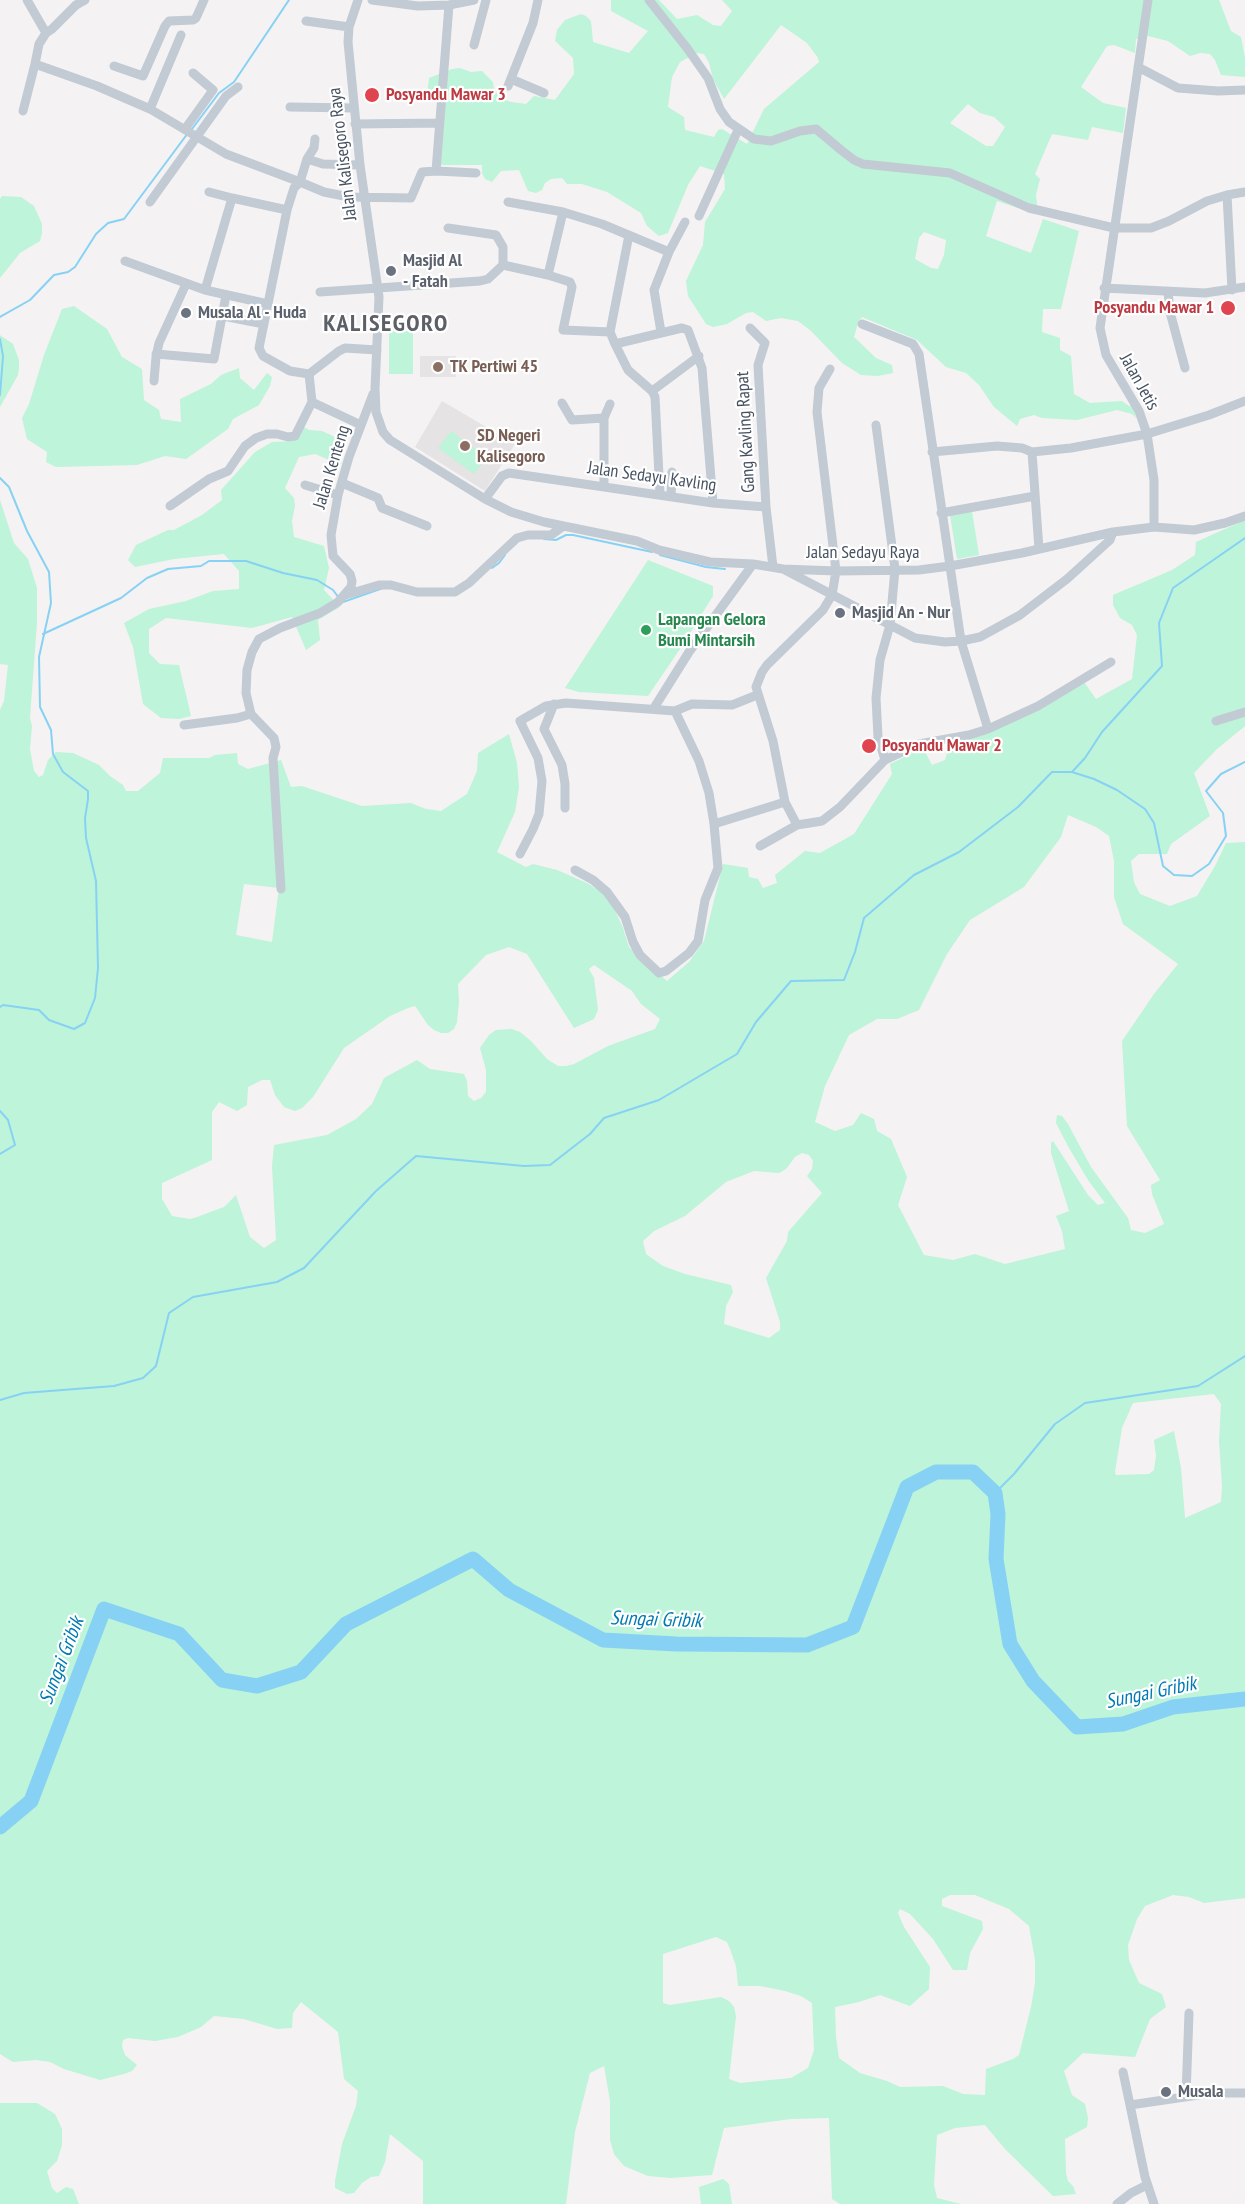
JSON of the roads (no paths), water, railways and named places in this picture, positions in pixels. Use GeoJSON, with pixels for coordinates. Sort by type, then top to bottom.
{"type":"FeatureCollection","features":[{"type":"Feature","properties":{"kind":"street"},"geometry":{"type":"LineString","coordinates":[[27,0],[46,33]]}},
{"type":"Feature","properties":{"kind":"street"},"geometry":{"type":"LineString","coordinates":[[23,111],[39,44],[46,33],[85,0]]}},
{"type":"Feature","properties":{"kind":"street","name":"Jalan Kalisegoro Raya"},"geometry":{"type":"LineString","coordinates":[[358,0],[349,27],[348,42],[353,108],[377,287],[375,389],[377,418]]}},
{"type":"Feature","properties":{"kind":"street"},"geometry":{"type":"LineString","coordinates":[[372,0],[418,6],[449,5],[474,0]]}},
{"type":"Feature","properties":{"kind":"street"},"geometry":{"type":"LineString","coordinates":[[474,45],[486,0]]}},
{"type":"Feature","properties":{"kind":"street"},"geometry":{"type":"LineString","coordinates":[[538,0],[533,23],[509,82],[544,93]]}},
{"type":"Feature","properties":{"kind":"street"},"geometry":{"type":"LineString","coordinates":[[649,0],[708,78],[720,109],[729,122],[754,139],[771,141],[809,129],[816,129],[863,164],[950,173],[1029,208],[1114,228],[1151,228],[1207,201],[1245,192]]}},
{"type":"Feature","properties":{"kind":"street","name":"Jalan Jetis"},"geometry":{"type":"LineString","coordinates":[[1148,0],[1104,288],[1100,336],[1111,366],[1139,411],[1147,434],[1154,480],[1154,527]]}},
{"type":"Feature","properties":{"kind":"street"},"geometry":{"type":"LineString","coordinates":[[436,171],[449,5]]}},
{"type":"Feature","properties":{"kind":"street"},"geometry":{"type":"LineString","coordinates":[[114,66],[143,76],[169,21],[193,20],[200,9]]}},
{"type":"Feature","properties":{"kind":"street"},"geometry":{"type":"LineString","coordinates":[[306,21],[349,27]]}},
{"type":"Feature","properties":{"kind":"street"},"geometry":{"type":"LineString","coordinates":[[150,109],[181,35]]}},
{"type":"Feature","properties":{"kind":"street"},"geometry":{"type":"LineString","coordinates":[[35,64],[97,86],[150,109],[226,154],[335,195],[411,198],[422,172],[476,173]]}},
{"type":"Feature","properties":{"kind":"street"},"geometry":{"type":"LineString","coordinates":[[1138,67],[1178,88],[1245,90]]}},
{"type":"Feature","properties":{"kind":"street"},"geometry":{"type":"LineString","coordinates":[[150,202],[191,133],[213,90],[193,73]]}},
{"type":"Feature","properties":{"kind":"street"},"geometry":{"type":"LineString","coordinates":[[191,133],[226,96],[238,87]]}},
{"type":"Feature","properties":{"kind":"street"},"geometry":{"type":"LineString","coordinates":[[290,107],[353,108]]}},
{"type":"Feature","properties":{"kind":"street"},"geometry":{"type":"LineString","coordinates":[[355,124],[439,123]]}},
{"type":"Feature","properties":{"kind":"street"},"geometry":{"type":"LineString","coordinates":[[699,216],[738,130]]}},
{"type":"Feature","properties":{"kind":"street"},"geometry":{"type":"LineString","coordinates":[[315,139],[314,147],[307,159],[300,182],[291,195],[287,210],[259,350],[267,358],[290,371],[309,374],[345,348],[376,350]]}},
{"type":"Feature","properties":{"kind":"street"},"geometry":{"type":"LineString","coordinates":[[307,159],[323,164],[360,165]]}},
{"type":"Feature","properties":{"kind":"street"},"geometry":{"type":"LineString","coordinates":[[209,192],[287,210]]}},
{"type":"Feature","properties":{"kind":"street"},"geometry":{"type":"LineString","coordinates":[[1227,195],[1232,290]]}},
{"type":"Feature","properties":{"kind":"street"},"geometry":{"type":"LineString","coordinates":[[205,290],[232,198]]}},
{"type":"Feature","properties":{"kind":"street"},"geometry":{"type":"LineString","coordinates":[[508,202],[563,212],[629,235],[666,251]]}},
{"type":"Feature","properties":{"kind":"street"},"geometry":{"type":"LineString","coordinates":[[548,275],[563,212]]}},
{"type":"Feature","properties":{"kind":"street"},"geometry":{"type":"LineString","coordinates":[[661,332],[654,290],[666,251],[685,222]]}},
{"type":"Feature","properties":{"kind":"street"},"geometry":{"type":"LineString","coordinates":[[320,292],[488,279],[503,265],[503,247],[496,235],[448,228]]}},
{"type":"Feature","properties":{"kind":"street"},"geometry":{"type":"LineString","coordinates":[[629,235],[610,332],[628,370],[652,391],[655,397],[660,495]]}},
{"type":"Feature","properties":{"kind":"street"},"geometry":{"type":"LineString","coordinates":[[125,261],[205,290],[268,304]]}},
{"type":"Feature","properties":{"kind":"street"},"geometry":{"type":"LineString","coordinates":[[503,265],[548,275],[572,284],[563,330],[610,332]]}},
{"type":"Feature","properties":{"kind":"street"},"geometry":{"type":"LineString","coordinates":[[154,381],[156,354],[186,284]]}},
{"type":"Feature","properties":{"kind":"street"},"geometry":{"type":"LineString","coordinates":[[1104,288],[1205,293],[1245,287]]}},
{"type":"Feature","properties":{"kind":"street"},"geometry":{"type":"LineString","coordinates":[[1168,291],[1170,312],[1185,368]]}},
{"type":"Feature","properties":{"kind":"street"},"geometry":{"type":"LineString","coordinates":[[156,354],[214,359],[226,295]]}},
{"type":"Feature","properties":{"kind":"street"},"geometry":{"type":"LineString","coordinates":[[223,315],[264,324]]}},
{"type":"Feature","properties":{"kind":"street"},"geometry":{"type":"LineString","coordinates":[[862,324],[917,348],[961,641],[988,729]]}},
{"type":"Feature","properties":{"kind":"street"},"geometry":{"type":"LineString","coordinates":[[615,344],[661,332],[682,328],[688,330],[702,368],[713,503]]}},
{"type":"Feature","properties":{"kind":"street","name":"Gang Kavling Rapat"},"geometry":{"type":"LineString","coordinates":[[750,328],[765,343],[759,365],[766,507]]}},
{"type":"Feature","properties":{"kind":"street"},"geometry":{"type":"LineString","coordinates":[[652,391],[699,356]]}},
{"type":"Feature","properties":{"kind":"street"},"geometry":{"type":"LineString","coordinates":[[797,825],[785,802],[773,741],[756,687],[762,672],[823,610],[832,595],[836,571],[817,412],[819,388],[830,369]]}},
{"type":"Feature","properties":{"kind":"street"},"geometry":{"type":"LineString","coordinates":[[170,506],[201,484],[228,471],[245,446],[256,438],[267,434],[295,436],[312,402],[309,374]]}},
{"type":"Feature","properties":{"kind":"street","name":"Jalan Kenteng"},"geometry":{"type":"LineString","coordinates":[[342,598],[351,587],[352,581],[350,574],[333,556],[331,536],[338,495],[375,389]]}},
{"type":"Feature","properties":{"kind":"street"},"geometry":{"type":"LineString","coordinates":[[932,452],[997,446],[1022,448],[1032,452],[1071,448],[1147,434],[1245,401]]}},
{"type":"Feature","properties":{"kind":"street"},"geometry":{"type":"LineString","coordinates":[[312,402],[362,424],[377,418],[383,432],[390,440],[485,499]]}},
{"type":"Feature","properties":{"kind":"street"},"geometry":{"type":"LineString","coordinates":[[562,403],[572,420],[604,418]]}},
{"type":"Feature","properties":{"kind":"street"},"geometry":{"type":"LineString","coordinates":[[604,487],[604,418],[609,404]]}},
{"type":"Feature","properties":{"kind":"street"},"geometry":{"type":"LineString","coordinates":[[876,425],[894,569],[890,625],[880,660],[876,698],[878,737],[885,760]]}},
{"type":"Feature","properties":{"kind":"street"},"geometry":{"type":"LineString","coordinates":[[1032,452],[1039,549]]}},
{"type":"Feature","properties":{"kind":"street"},"geometry":{"type":"LineString","coordinates":[[671,497],[672,472]]}},
{"type":"Feature","properties":{"kind":"street","name":"Jalan Sedayu Kavling"},"geometry":{"type":"LineString","coordinates":[[485,499],[502,476],[509,473],[713,503],[766,507]]}},
{"type":"Feature","properties":{"kind":"street"},"geometry":{"type":"LineString","coordinates":[[342,483],[378,498],[382,508],[427,526]]}},
{"type":"Feature","properties":{"kind":"street"},"geometry":{"type":"LineString","coordinates":[[305,485],[338,495]]}},
{"type":"Feature","properties":{"kind":"street"},"geometry":{"type":"LineString","coordinates":[[941,513],[1035,496]]}},
{"type":"Feature","properties":{"kind":"street","name":"Jalan Sedayu Raya"},"geometry":{"type":"LineString","coordinates":[[485,499],[511,512],[562,526],[637,541],[659,550],[710,562],[836,571],[919,570],[950,566],[1113,532],[1154,527],[1194,530],[1245,516]]}},
{"type":"Feature","properties":{"kind":"street"},"geometry":{"type":"LineString","coordinates":[[766,507],[772,567]]}},
{"type":"Feature","properties":{"kind":"street"},"geometry":{"type":"LineString","coordinates":[[281,890],[273,758],[276,747],[274,738],[251,714],[246,693],[247,670],[252,652],[259,639],[280,628],[320,614],[342,598],[379,585],[392,585],[417,592],[461,590],[517,538],[528,535],[550,535],[562,526]]}},
{"type":"Feature","properties":{"kind":"street"},"geometry":{"type":"LineString","coordinates":[[783,569],[923,640],[961,641],[980,637],[1020,615],[1067,579],[1110,540],[1113,532]]}},
{"type":"Feature","properties":{"kind":"street"},"geometry":{"type":"LineString","coordinates":[[654,708],[689,652],[753,564]]}},
{"type":"Feature","properties":{"kind":"street"},"geometry":{"type":"LineString","coordinates":[[760,846],[797,825],[822,821],[840,807],[885,760],[920,744],[988,729],[1038,706],[1111,662]]}},
{"type":"Feature","properties":{"kind":"street"},"geometry":{"type":"LineString","coordinates":[[520,854],[533,830],[538,814],[542,781],[538,758],[520,721],[554,704],[592,703],[675,711],[692,704],[732,705],[757,695]]}},
{"type":"Feature","properties":{"kind":"street"},"geometry":{"type":"LineString","coordinates":[[554,704],[544,724],[544,729],[562,765],[565,808]]}},
{"type":"Feature","properties":{"kind":"street"},"geometry":{"type":"LineString","coordinates":[[575,870],[593,880],[607,892],[625,917],[640,955],[659,973],[666,971],[689,953],[698,941],[705,900],[718,868],[714,824],[709,793],[699,761],[675,711]]}},
{"type":"Feature","properties":{"kind":"street"},"geometry":{"type":"LineString","coordinates":[[1216,721],[1245,712]]}},
{"type":"Feature","properties":{"kind":"street"},"geometry":{"type":"LineString","coordinates":[[184,725],[251,714]]}},
{"type":"Feature","properties":{"kind":"street"},"geometry":{"type":"LineString","coordinates":[[714,824],[785,802]]}},
{"type":"Feature","properties":{"kind":"street"},"geometry":{"type":"LineString","coordinates":[[1186,2096],[1189,2013]]}},
{"type":"Feature","properties":{"kind":"street"},"geometry":{"type":"LineString","coordinates":[[1124,2072],[1147,2185],[1154,2204]]}},
{"type":"Feature","properties":{"kind":"street"},"geometry":{"type":"LineString","coordinates":[[1130,2105],[1212,2093],[1245,2093]]}},
{"type":"Feature","properties":{"kind":"street"},"geometry":{"type":"LineString","coordinates":[[1117,2204],[1131,2193],[1147,2185]]}},
{"type":"Feature","properties":{"kind":"waterway"},"geometry":{"type":"LineString","coordinates":[[192,129],[219,93],[234,82],[289,0]]}},
{"type":"Feature","properties":{"kind":"waterway"},"geometry":{"type":"LineString","coordinates":[[0,317],[30,300],[54,275],[68,272],[75,267],[96,234],[108,223],[124,219],[188,133]]}},
{"type":"Feature","properties":{"kind":"waterway"},"geometry":{"type":"LineString","coordinates":[[0,339],[3,356],[0,395]]}},
{"type":"Feature","properties":{"kind":"waterway"},"geometry":{"type":"LineString","coordinates":[[0,478],[9,487],[27,531],[49,572],[51,603],[39,657],[40,707],[51,730],[53,754],[63,772],[88,791],[85,818],[86,838],[96,881],[98,968],[95,998],[85,1023],[74,1029],[49,1020],[39,1010],[3,1005],[0,1007]]}},
{"type":"Feature","properties":{"kind":"waterway"},"geometry":{"type":"LineString","coordinates":[[544,539],[556,540],[566,535],[573,535],[652,552]]}},
{"type":"Feature","properties":{"kind":"waterway"},"geometry":{"type":"LineString","coordinates":[[1072,772],[1085,758],[1102,732],[1162,666],[1159,623],[1173,588],[1245,538]]}},
{"type":"Feature","properties":{"kind":"waterway"},"geometry":{"type":"LineString","coordinates":[[492,568],[505,555]]}},
{"type":"Feature","properties":{"kind":"waterway"},"geometry":{"type":"LineString","coordinates":[[660,555],[706,567],[725,569]]}},
{"type":"Feature","properties":{"kind":"waterway"},"geometry":{"type":"LineString","coordinates":[[43,634],[121,598],[147,578],[168,569],[201,566],[209,561],[246,561],[283,573],[317,580],[333,590],[339,598]]}},
{"type":"Feature","properties":{"kind":"waterway"},"geometry":{"type":"LineString","coordinates":[[343,602],[383,588]]}},
{"type":"Feature","properties":{"kind":"waterway"},"geometry":{"type":"LineString","coordinates":[[0,1400],[24,1393],[114,1386],[143,1378],[156,1366],[169,1313],[193,1297],[277,1282],[304,1268],[376,1191],[416,1156],[524,1166],[550,1165],[590,1134],[604,1118],[659,1100],[737,1054],[756,1022],[791,981],[844,980],[855,952],[864,918],[914,875],[959,852],[1018,807],[1052,772],[1072,772],[1094,779],[1117,790],[1145,809],[1154,823],[1163,866],[1174,875],[1192,876],[1209,864],[1226,836],[1223,813],[1206,791],[1221,774],[1245,762]]}},
{"type":"Feature","properties":{"kind":"waterway"},"geometry":{"type":"LineString","coordinates":[[0,1111],[8,1120],[15,1145],[0,1154]]}},
{"type":"Feature","properties":{"kind":"waterway"},"geometry":{"type":"LineString","coordinates":[[995,1493],[1014,1474],[1055,1424],[1085,1403],[1198,1386],[1245,1356]]}},
{"type":"Feature","properties":{"kind":"waterway","name":"Sungai Gribik"},"geometry":{"type":"LineString","coordinates":[[0,1827],[31,1801],[104,1609],[179,1634],[222,1680],[257,1686],[301,1672],[346,1624],[473,1559],[509,1590],[603,1640],[676,1644],[807,1645],[853,1627],[907,1487],[936,1472],[973,1472],[995,1493],[998,1514],[996,1559],[1010,1644],[1033,1681],[1077,1727],[1123,1724],[1173,1707],[1245,1699]]}},
{"type":"Feature","properties":{"kind":"place","name":"Posyandu Mawar 3"},"geometry":{"type":"Point","coordinates":[372,95]}},
{"type":"Feature","properties":{"kind":"place","name":"Masjid Al - Fatah"},"geometry":{"type":"Point","coordinates":[391,271]}},
{"type":"Feature","properties":{"kind":"place","name":"Posyandu Mawar 1"},"geometry":{"type":"Point","coordinates":[1228,308]}},
{"type":"Feature","properties":{"kind":"place","name":"Musala Al - Huda"},"geometry":{"type":"Point","coordinates":[186,313]}},
{"type":"Feature","properties":{"kind":"place","name":"TK Pertiwi 45"},"geometry":{"type":"Point","coordinates":[438,367]}},
{"type":"Feature","properties":{"kind":"place","name":"SD Negeri Kalisegoro"},"geometry":{"type":"Point","coordinates":[465,446]}},
{"type":"Feature","properties":{"kind":"place","name":"Masjid An - Nur"},"geometry":{"type":"Point","coordinates":[840,613]}},
{"type":"Feature","properties":{"kind":"place","name":"Lapangan Gelora Bumi Mintarsih"},"geometry":{"type":"Point","coordinates":[646,630]}},
{"type":"Feature","properties":{"kind":"place","name":"Posyandu Mawar 2"},"geometry":{"type":"Point","coordinates":[869,746]}},
{"type":"Feature","properties":{"kind":"place","name":"Musala"},"geometry":{"type":"Point","coordinates":[1166,2092]}},
{"type":"Feature","properties":{"kind":"district","name":"KALISEGORO"},"geometry":{"type":"Point","coordinates":[386,324]}}]}
